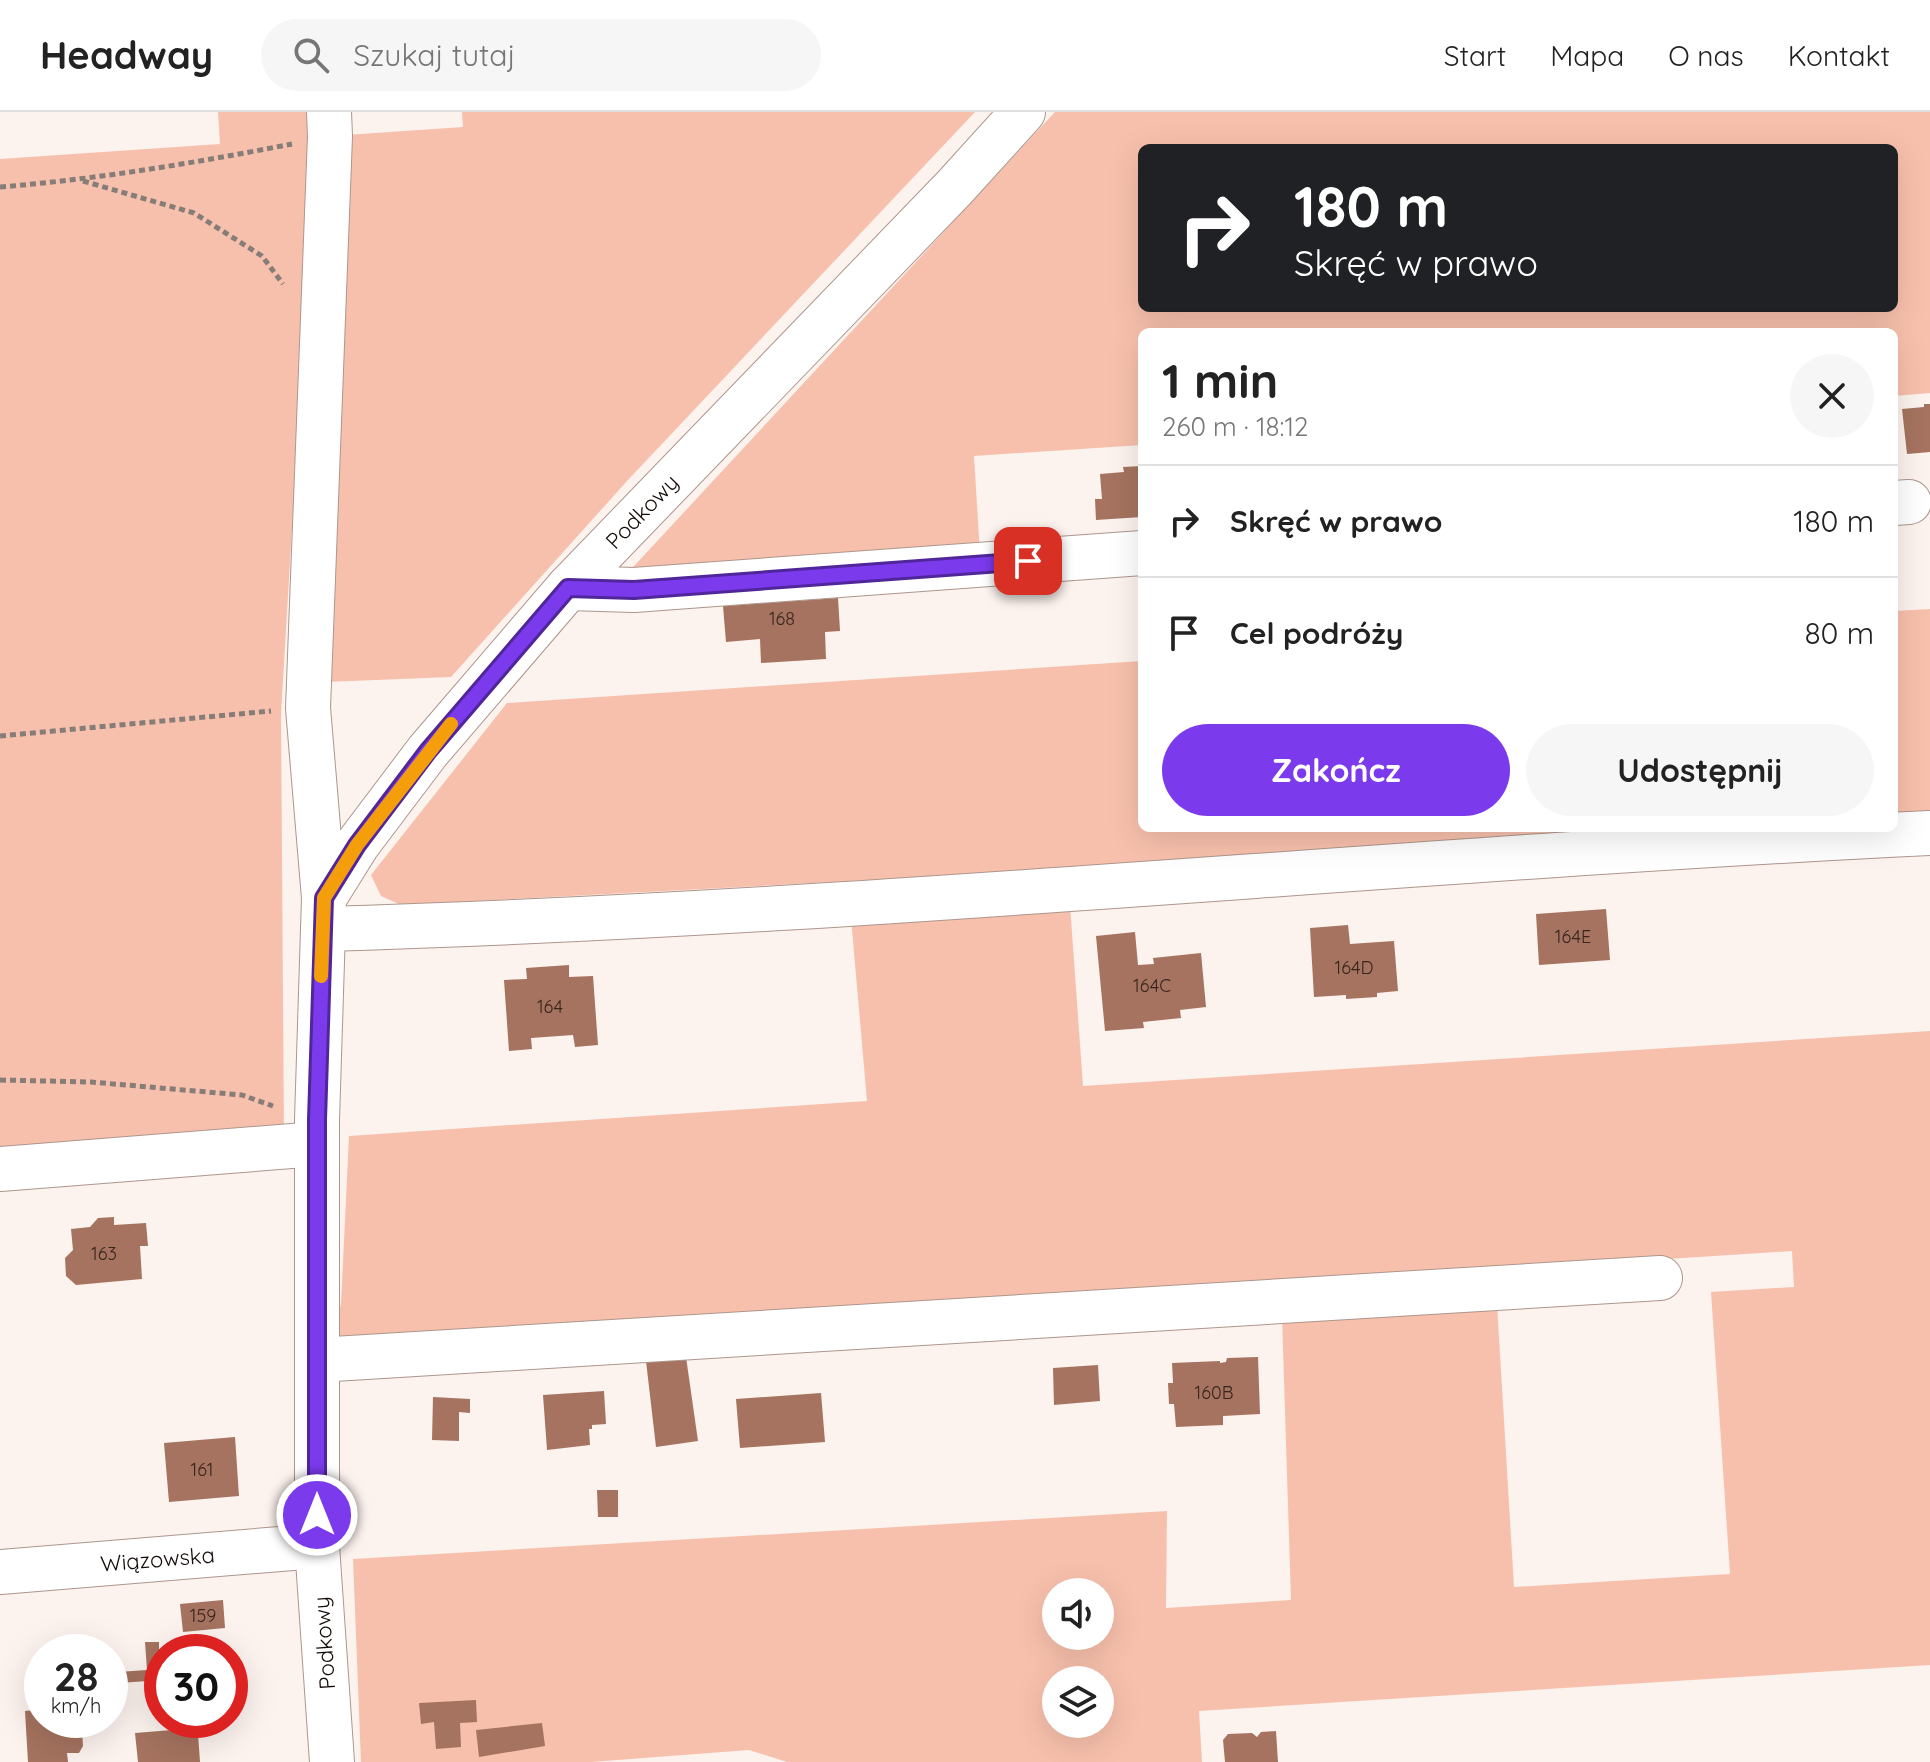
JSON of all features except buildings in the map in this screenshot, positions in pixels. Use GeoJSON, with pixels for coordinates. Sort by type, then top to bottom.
{"type":"FeatureCollection","features":[{"type":"Feature","properties":{"kind":"street","name":"Podkowy"},"geometry":{"type":"LineString","coordinates":[[332,1762],[317,1546],[317,1132],[323,913],[357,845],[428,751],[568,588],[954,188],[1023,112]]}},
{"type":"Feature","properties":{"kind":"street"},"geometry":{"type":"LineString","coordinates":[[330,124],[308,708],[323,913],[458,925],[1044,892],[1707,844],[1930,833]]}},
{"type":"Feature","properties":{"kind":"street"},"geometry":{"type":"LineString","coordinates":[[568,588],[634,590],[1138,553]]}},
{"type":"Feature","properties":{"kind":"street"},"geometry":{"type":"LineString","coordinates":[[0,1169],[317,1132]]}},
{"type":"Feature","properties":{"kind":"street"},"geometry":{"type":"LineString","coordinates":[[317,1360],[1660,1278]]}},
{"type":"Feature","properties":{"kind":"street","name":"Wiązowska"},"geometry":{"type":"LineString","coordinates":[[0,1572],[317,1546]]}},
{"type":"Feature","properties":{"kind":"path"},"geometry":{"type":"LineString","coordinates":[[0,187],[172,167],[330,124]]}},
{"type":"Feature","properties":{"kind":"path"},"geometry":{"type":"LineString","coordinates":[[79,180],[194,213],[262,256],[323,335]]}},
{"type":"Feature","properties":{"kind":"path"},"geometry":{"type":"LineString","coordinates":[[0,736],[308,708]]}},
{"type":"Feature","properties":{"kind":"path"},"geometry":{"type":"LineString","coordinates":[[0,1080],[91,1082],[242,1095],[317,1132]]}},
{"type":"Feature","properties":{"kind":"shaded area"},"geometry":{"type":"Polygon","coordinates":[[[218,112],[313,112],[315,138],[281,714],[284,1140],[0,1160],[0,159],[220,144],[218,112]]]}},
{"type":"Feature","properties":{"kind":"shaded area"},"geometry":{"type":"Polygon","coordinates":[[[462,112],[975,112],[627,481],[451,677],[326,682],[346,135],[463,127],[462,112]]]}},
{"type":"Feature","properties":{"kind":"shaded area"},"geometry":{"type":"Polygon","coordinates":[[[1055,112],[1930,112],[1930,393],[1898,396],[1898,328],[1138,328],[1138,445],[974,456],[980,554],[623,578],[1055,112]]]}},
{"type":"Feature","properties":{"kind":"shaded area"},"geometry":{"type":"Polygon","coordinates":[[[1930,609],[1930,823],[1898,825],[1898,611],[1930,609]]]}},
{"type":"Feature","properties":{"kind":"shaded area"},"geometry":{"type":"Polygon","coordinates":[[[1138,661],[1138,832],[1769,832],[401,905],[381,896],[371,875],[507,703],[1138,661]]]}},
{"type":"Feature","properties":{"kind":"shaded area"},"geometry":{"type":"Polygon","coordinates":[[[1070,905],[1083,1086],[1930,1031],[1930,1665],[1199,1711],[1202,1762],[787,1762],[749,1750],[591,1762],[361,1762],[353,1559],[1167,1511],[1166,1608],[1291,1600],[1282,1317],[1497,1304],[1514,1587],[1730,1574],[1711,1292],[1794,1287],[1792,1251],[331,1345],[341,1304],[349,1136],[867,1101],[851,918],[1070,905]]]}},
{"type":"Feature","properties":{"kind":"slow traffic"},"geometry":{"type":"LineString","coordinates":[[321,976],[324,898],[357,845],[451,724]]}},
{"type":"Feature","properties":{"kind":"route"},"geometry":{"type":"LineString","coordinates":[[317,1515],[317,1120],[324,898],[357,845],[428,751],[568,588],[634,590],[1028,561]]}}]}
